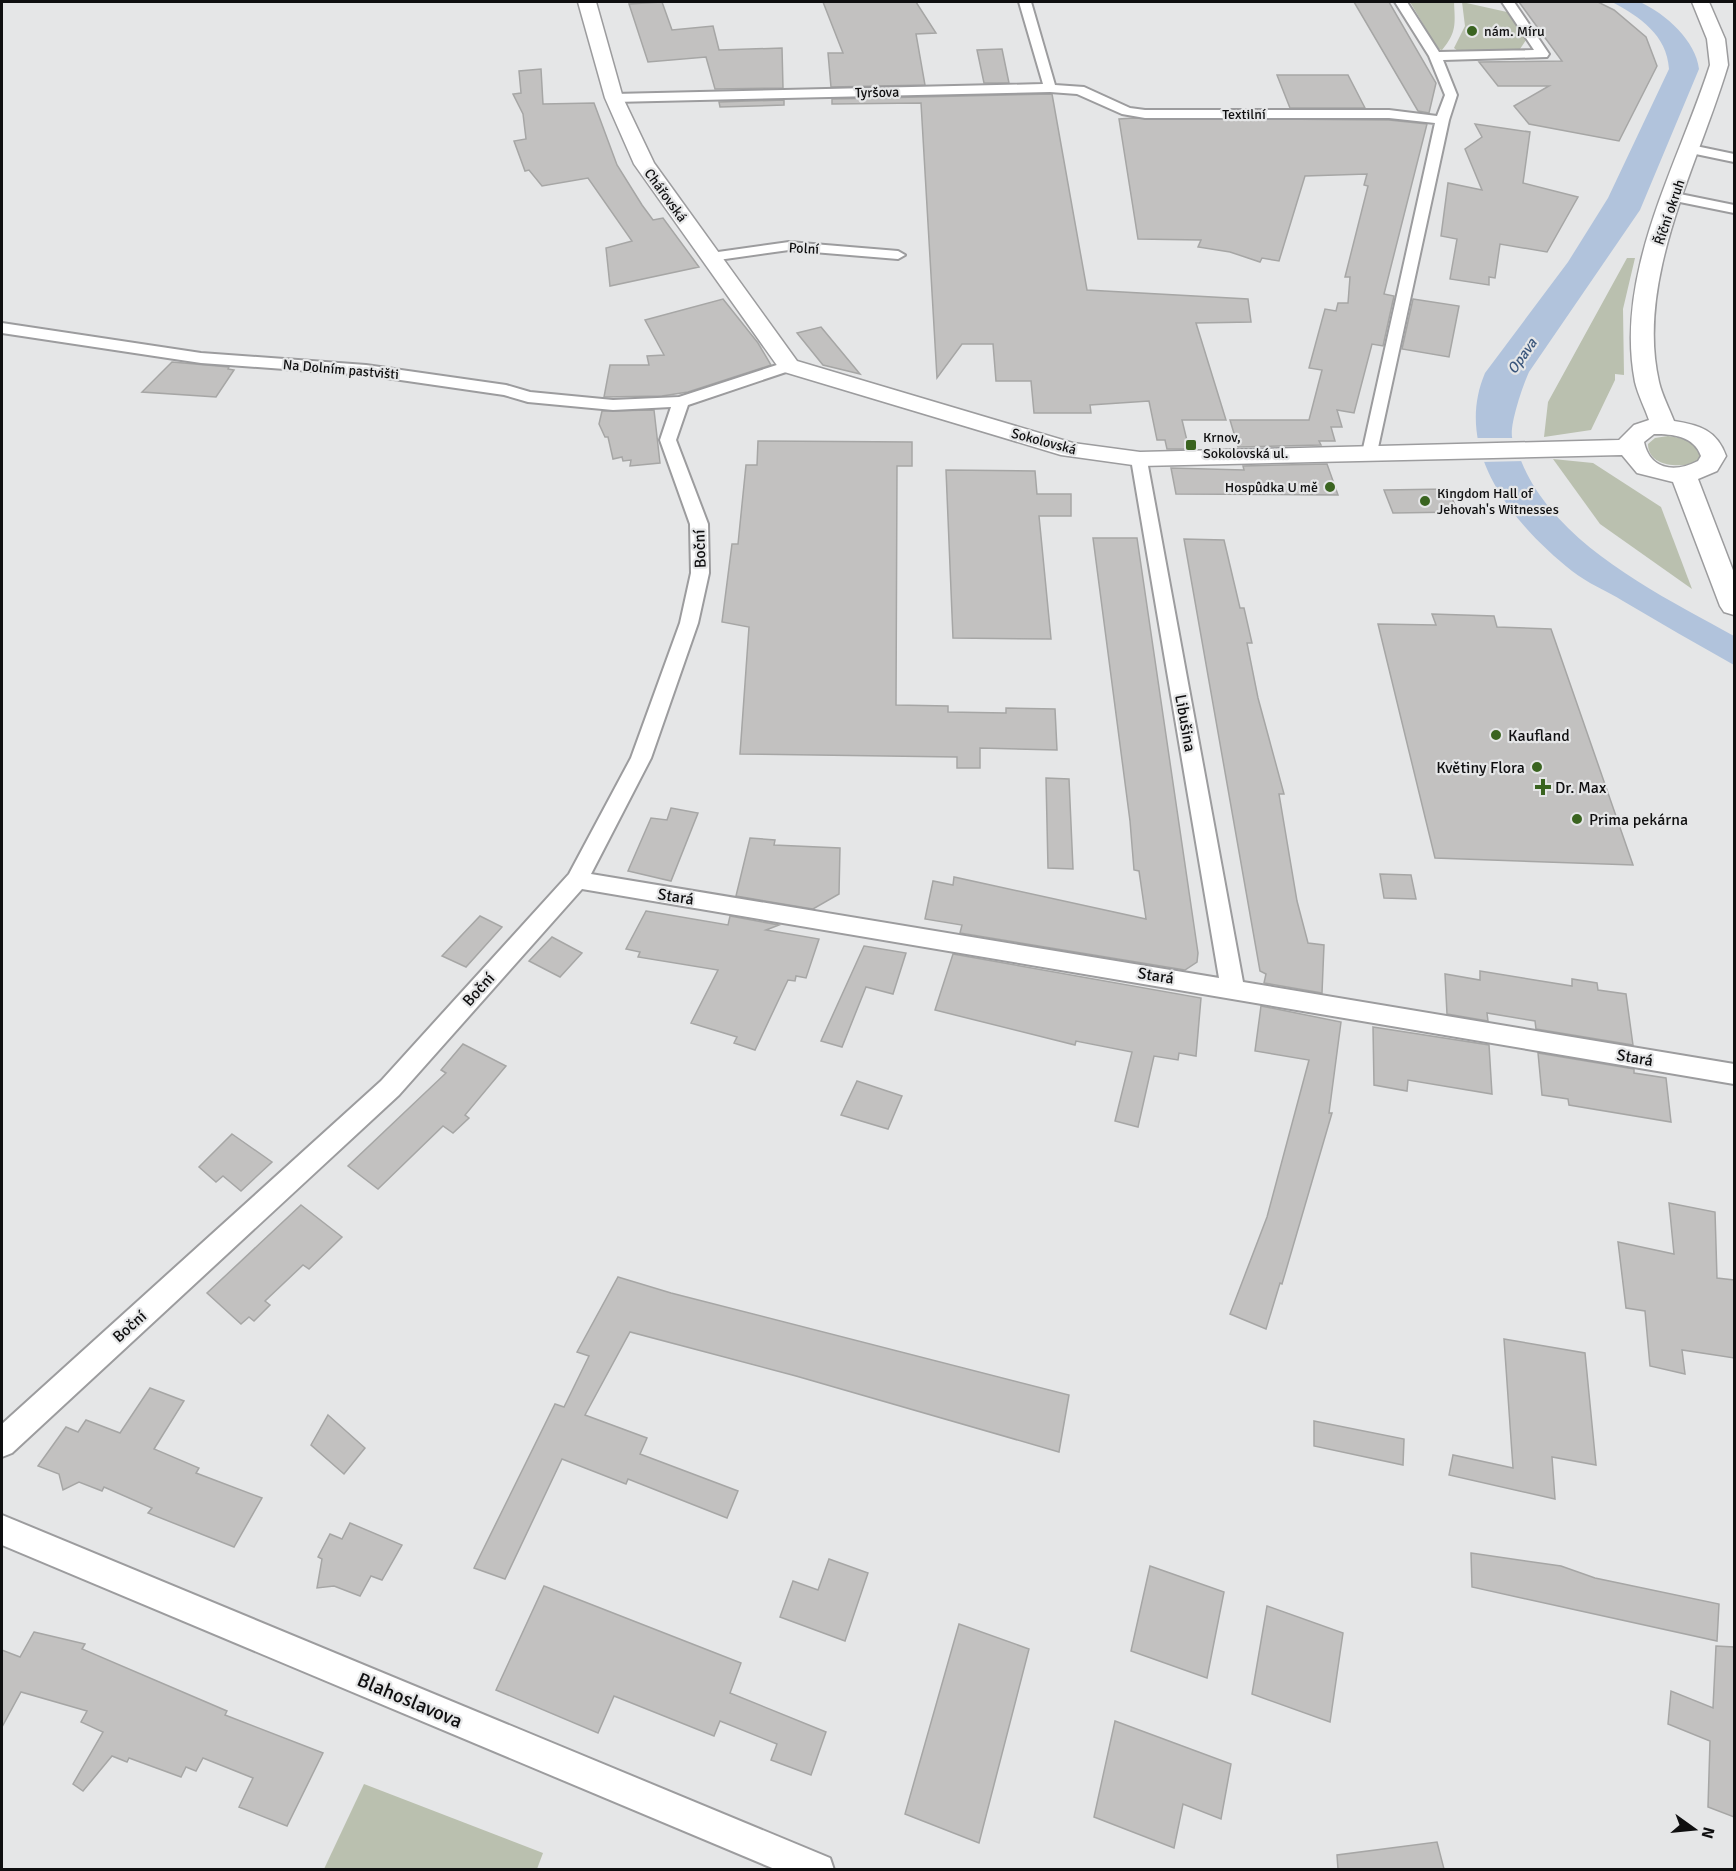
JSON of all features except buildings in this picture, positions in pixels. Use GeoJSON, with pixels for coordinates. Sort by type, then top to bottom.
{"type":"FeatureCollection","features":[{"type":"Feature","properties":{"kind":"street","name":"Chářovská"},"geometry":{"type":"LineString","coordinates":[[587,2],[614,98],[644,164],[789,366]]}},
{"type":"Feature","properties":{"kind":"street"},"geometry":{"type":"LineString","coordinates":[[1025,2],[1050,88]]}},
{"type":"Feature","properties":{"kind":"street"},"geometry":{"type":"LineString","coordinates":[[1370,453],[1442,120],[1451,95],[1435,56],[1401,2]]}},
{"type":"Feature","properties":{"kind":"street"},"geometry":{"type":"LineString","coordinates":[[1435,56],[1542,54],[1508,2]]}},
{"type":"Feature","properties":{"kind":"street","name":"Říční okruh"},"geometry":{"type":"LineString","coordinates":[[1664,426],[1652,404],[1646,381],[1645,286],[1719,65],[1716,39],[1701,2]]}},
{"type":"Feature","properties":{"kind":"street","name":"Tyršova"},"geometry":{"type":"LineString","coordinates":[[614,98],[1050,88]]}},
{"type":"Feature","properties":{"kind":"street","name":"Textilní"},"geometry":{"type":"LineString","coordinates":[[1050,88],[1079,90],[1128,111],[1145,114],[1389,114],[1442,120]]}},
{"type":"Feature","properties":{"kind":"street"},"geometry":{"type":"LineString","coordinates":[[1691,149],[1734,158]]}},
{"type":"Feature","properties":{"kind":"street"},"geometry":{"type":"LineString","coordinates":[[1675,197],[1734,209]]}},
{"type":"Feature","properties":{"kind":"street","name":"Polní"},"geometry":{"type":"LineString","coordinates":[[711,257],[789,246],[898,255]]}},
{"type":"Feature","properties":{"kind":"street","name":"Na Dolním pastvišti"},"geometry":{"type":"LineString","coordinates":[[2,328],[201,358],[419,376],[506,390],[528,397],[613,405],[681,402]]}},
{"type":"Feature","properties":{"kind":"street"},"geometry":{"type":"LineString","coordinates":[[681,402],[789,366]]}},
{"type":"Feature","properties":{"kind":"street","name":"Sokolovská"},"geometry":{"type":"LineString","coordinates":[[789,366],[1070,450],[1140,459],[1631,447]]}},
{"type":"Feature","properties":{"kind":"street","name":"Boční"},"geometry":{"type":"LineString","coordinates":[[2,1443],[390,1088],[577,880],[641,758],[689,623],[700,573],[699,524],[668,440],[681,402]]}},
{"type":"Feature","properties":{"kind":"street"},"geometry":{"type":"LineString","coordinates":[[1664,426],[1697,435],[1726,455],[1709,473],[1684,477],[1655,470],[1644,463],[1631,447],[1635,434],[1664,426]]}},
{"type":"Feature","properties":{"kind":"street","name":"Libušina"},"geometry":{"type":"LineString","coordinates":[[1140,459],[1232,988]]}},
{"type":"Feature","properties":{"kind":"street"},"geometry":{"type":"LineString","coordinates":[[1684,477],[1734,606]]}},
{"type":"Feature","properties":{"kind":"street","name":"Stará"},"geometry":{"type":"LineString","coordinates":[[577,880],[1232,988],[1734,1074]]}},
{"type":"Feature","properties":{"kind":"street","name":"Blahoslavova"},"geometry":{"type":"LineString","coordinates":[[2,1530],[818,1869]]}},
{"type":"Feature","properties":{"kind":"green space"},"geometry":{"type":"Polygon","coordinates":[[[1410,2],[1454,2],[1454,28],[1442,50],[1438,49],[1410,2]]]}},
{"type":"Feature","properties":{"kind":"green space"},"geometry":{"type":"Polygon","coordinates":[[[1462,2],[1507,12],[1526,40],[1520,49],[1458,51],[1454,48],[1465,26],[1462,2]]]}},
{"type":"Feature","properties":{"kind":"green space"},"geometry":{"type":"Polygon","coordinates":[[[1627,258],[1635,258],[1623,309],[1624,375],[1615,374],[1615,380],[1591,430],[1544,437],[1548,402],[1627,258]]]}},
{"type":"Feature","properties":{"kind":"green space"},"geometry":{"type":"Polygon","coordinates":[[[1668,436],[1693,444],[1703,457],[1701,461],[1677,465],[1654,458],[1648,444],[1655,438],[1668,436]]]}},
{"type":"Feature","properties":{"kind":"green space"},"geometry":{"type":"Polygon","coordinates":[[[1553,459],[1593,463],[1661,507],[1692,589],[1600,524],[1553,459]]]}},
{"type":"Feature","properties":{"kind":"green space"},"geometry":{"type":"Polygon","coordinates":[[[364,1784],[543,1853],[537,1869],[324,1869],[364,1784]]]}},
{"type":"Feature","properties":{"kind":"water","name":"Opava"},"geometry":{"type":"Polygon","coordinates":[[[1612,2],[1640,2],[1660,14],[1686,39],[1697,59],[1699,69],[1640,210],[1529,372],[1515,414],[1512,437],[1522,463],[1538,492],[1559,519],[1613,565],[1643,585],[1734,636],[1734,665],[1584,579],[1550,552],[1510,509],[1494,484],[1483,458],[1477,430],[1477,402],[1485,373],[1568,262],[1608,198],[1669,69],[1663,46],[1650,28],[1612,2]]]}},
{"type":"Feature","properties":{"kind":"pier"},"geometry":{"type":"Polygon","coordinates":[[[1474,438],[1515,438],[1525,461],[1480,462],[1474,438]]]}},
{"type":"Feature","properties":{"kind":"place","name":"nám. Míru"},"geometry":{"type":"Point","coordinates":[1472,31]}},
{"type":"Feature","properties":{"kind":"place","name":"Krnov, Sokolovská ul."},"geometry":{"type":"Point","coordinates":[1191,445]}},
{"type":"Feature","properties":{"kind":"place","name":"Hospůdka U mě"},"geometry":{"type":"Point","coordinates":[1330,487]}},
{"type":"Feature","properties":{"kind":"place","name":"Kingdom Hall of Jehovah's Witnesses"},"geometry":{"type":"Point","coordinates":[1425,501]}},
{"type":"Feature","properties":{"kind":"place","name":"Kaufland"},"geometry":{"type":"Point","coordinates":[1496,735]}},
{"type":"Feature","properties":{"kind":"place","name":"Květiny Flora"},"geometry":{"type":"Point","coordinates":[1537,767]}},
{"type":"Feature","properties":{"kind":"place","name":"Dr. Max"},"geometry":{"type":"Point","coordinates":[1543,787]}},
{"type":"Feature","properties":{"kind":"place","name":"Prima pekárna"},"geometry":{"type":"Point","coordinates":[1577,819]}}]}
